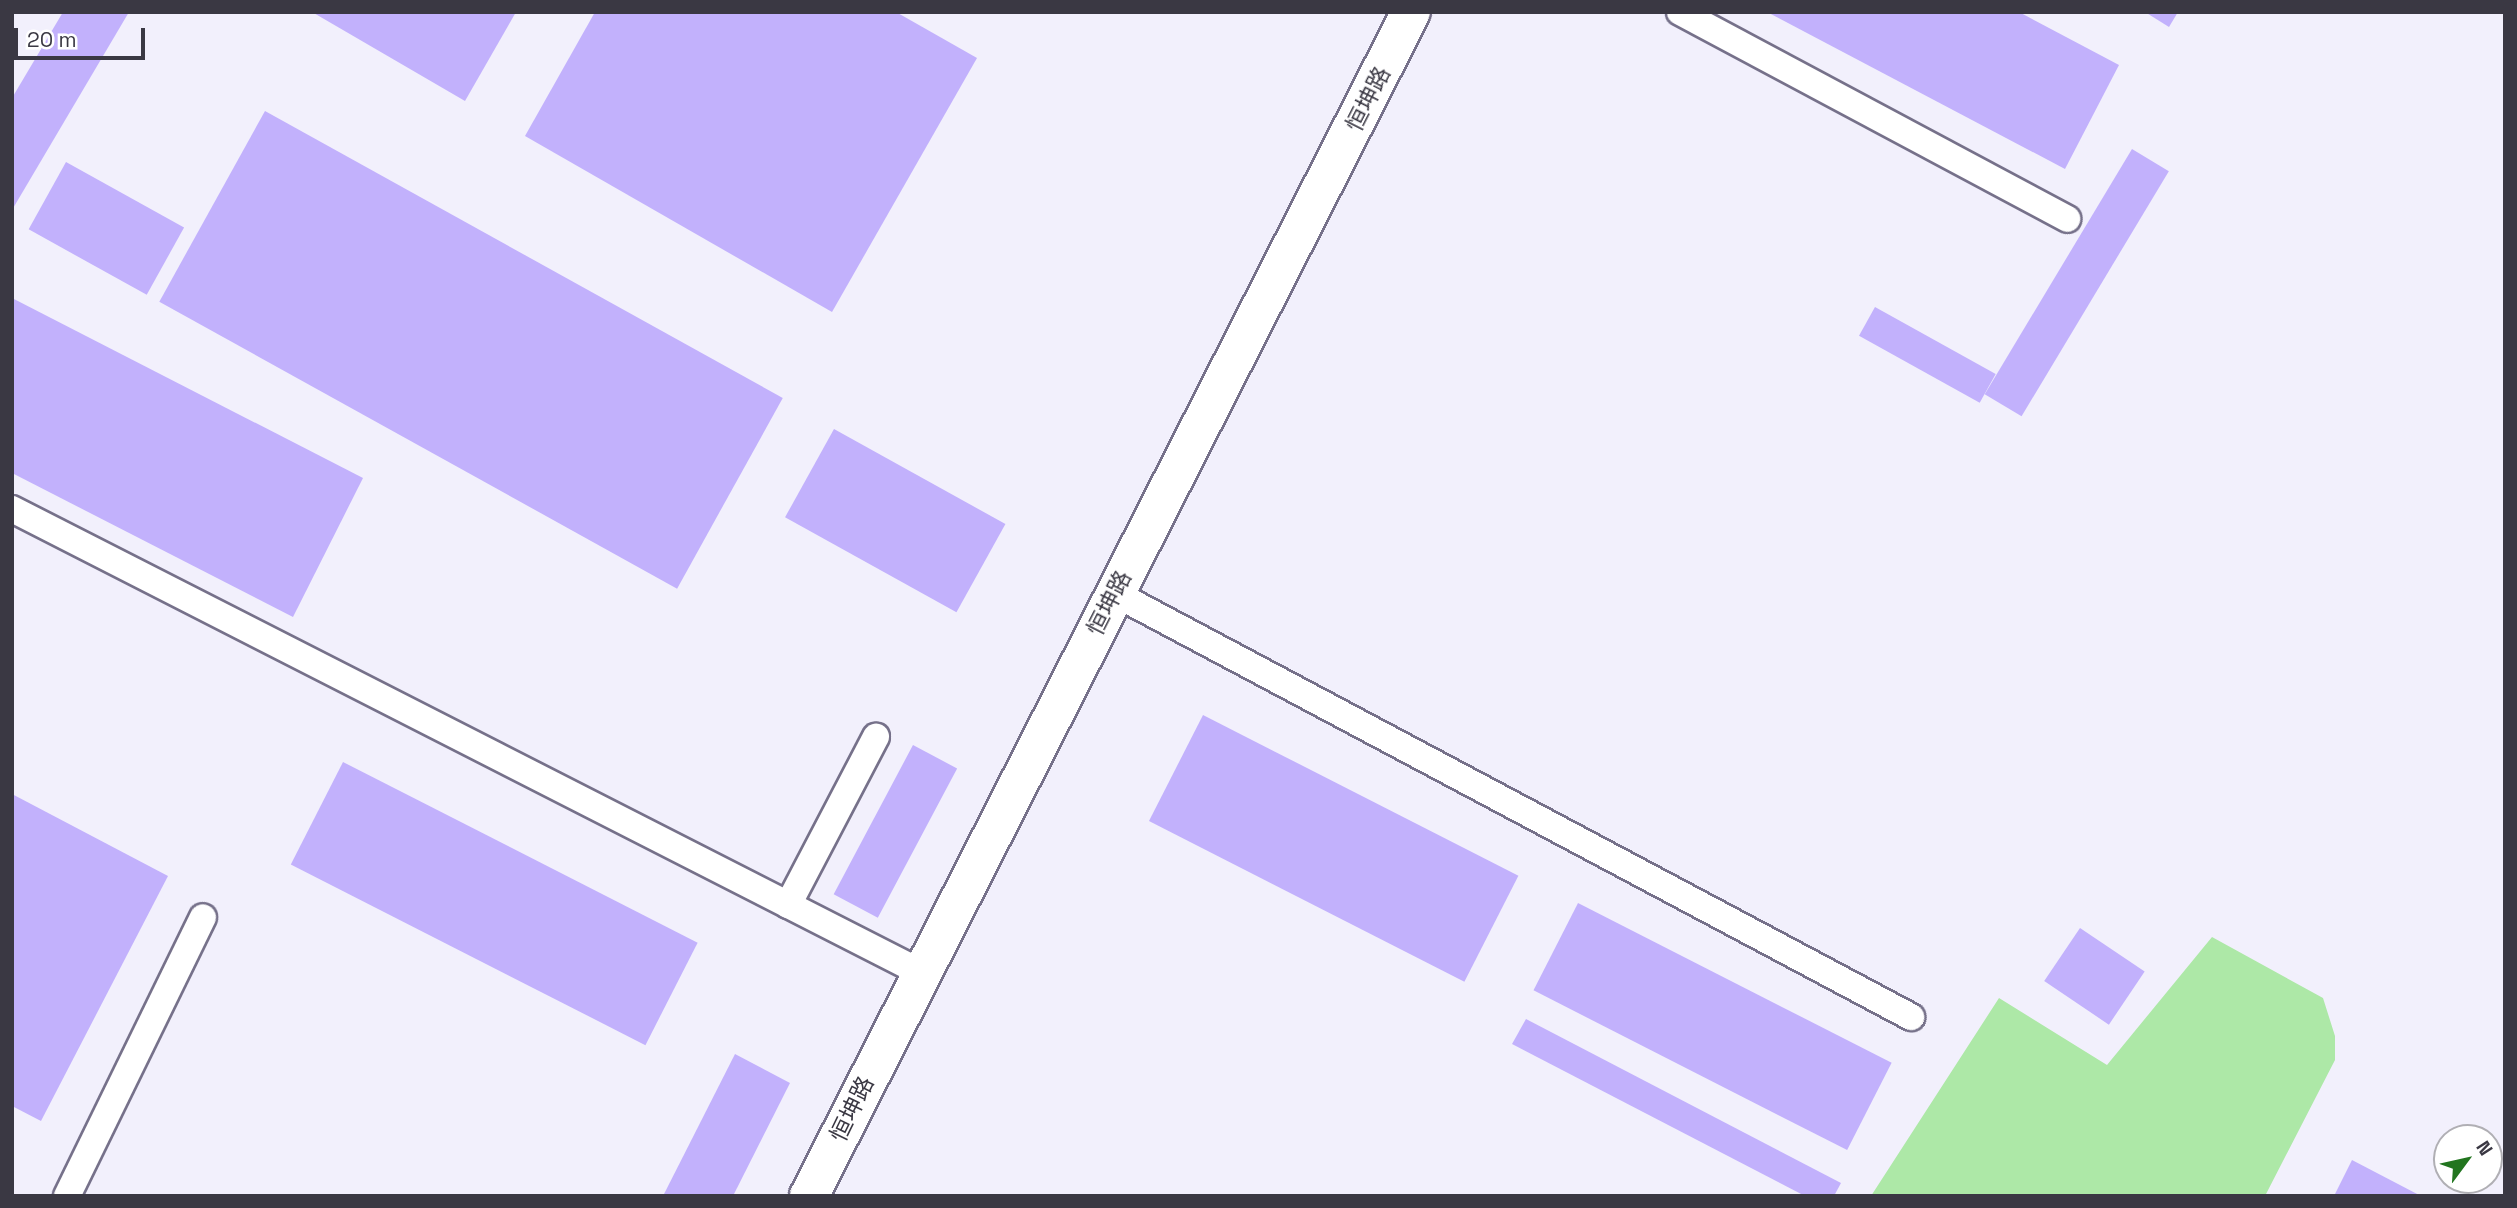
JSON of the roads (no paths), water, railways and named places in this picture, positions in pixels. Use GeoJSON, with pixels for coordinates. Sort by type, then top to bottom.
{"type":"FeatureCollection","features":[{"type":"Feature","properties":{"kind":"street","name":"恒坤路"},"geometry":{"type":"LineString","coordinates":[[809,1196],[920,972],[1411,12]]}},
{"type":"Feature","properties":{"kind":"lane"},"geometry":{"type":"LineString","coordinates":[[1680,12],[2067,219]]}},
{"type":"Feature","properties":{"kind":"lane"},"geometry":{"type":"LineString","coordinates":[[12,509],[920,972]]}},
{"type":"Feature","properties":{"kind":"lane"},"geometry":{"type":"LineString","coordinates":[[1114,593],[1911,1017]]}},
{"type":"Feature","properties":{"kind":"lane"},"geometry":{"type":"LineString","coordinates":[[788,905],[876,737]]}},
{"type":"Feature","properties":{"kind":"lane"},"geometry":{"type":"LineString","coordinates":[[67,1196],[203,917]]}}]}
